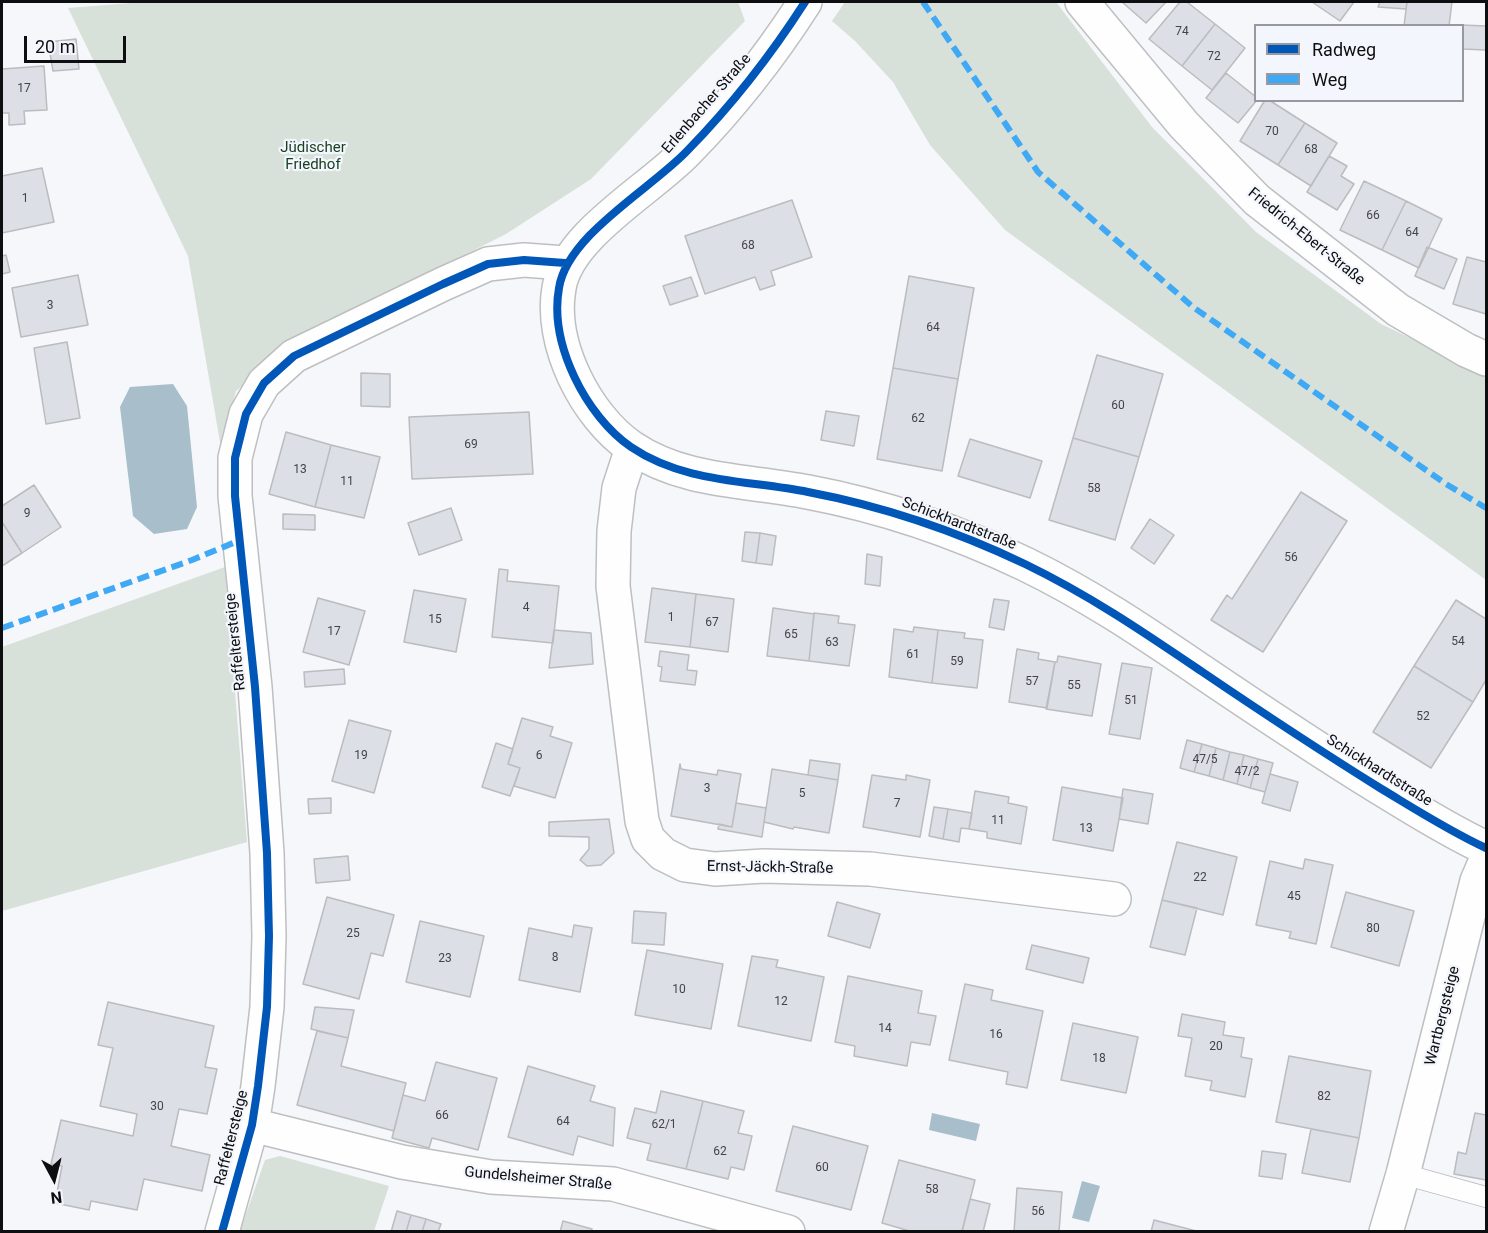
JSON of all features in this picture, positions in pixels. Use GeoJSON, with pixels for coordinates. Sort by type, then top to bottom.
{"type":"FeatureCollection","features":[{"type":"Feature","properties":{"kind":"street","name":"Erlenbacher Straße"},"geometry":{"type":"LineString","coordinates":[[566,264],[582,242],[685,153],[737,95],[786,32],[806,2]]}},
{"type":"Feature","properties":{"kind":"street","name":"Friedrich-Ebert-Straße"},"geometry":{"type":"LineString","coordinates":[[1082,2],[1184,125],[1257,200],[1398,310],[1466,350],[1486,359]]}},
{"type":"Feature","properties":{"kind":"street","name":"Raffeltersteige"},"geometry":{"type":"LineString","coordinates":[[222,1232],[252,1125],[267,1007],[267,853],[256,699],[235,496],[235,458],[246,414],[264,383],[294,356],[442,284],[489,264],[524,260],[566,264]]}},
{"type":"Feature","properties":{"kind":"street","name":"Schickhardtstraße"},"geometry":{"type":"LineString","coordinates":[[566,264],[559,287],[557,306],[560,333],[569,365],[582,392],[605,425],[632,448],[662,463],[708,478],[805,491],[884,510],[967,539],[1022,563],[1087,596],[1344,765],[1449,831],[1486,848]]}},
{"type":"Feature","properties":{"kind":"street","name":"Ernst-Jäckh-Straße"},"geometry":{"type":"LineString","coordinates":[[632,448],[619,488],[614,531],[613,586],[642,821],[648,839],[663,854],[685,865],[715,869],[764,866],[870,869],[1114,898]]}},
{"type":"Feature","properties":{"kind":"street","name":"Wartbergsteige"},"geometry":{"type":"LineString","coordinates":[[1386,1232],[1403,1174],[1477,881],[1486,860]]}},
{"type":"Feature","properties":{"kind":"street","name":"Gundelsheimer Straße"},"geometry":{"type":"LineString","coordinates":[[252,1125],[402,1162],[491,1176],[613,1184],[788,1232]]}},
{"type":"Feature","properties":{"kind":"lane"},"geometry":{"type":"LineString","coordinates":[[1403,1174],[1486,1197]]}},
{"type":"Feature","properties":{"kind":"green space","name":"Jüdischer Friedhof"},"geometry":{"type":"Polygon","coordinates":[[[144,2],[738,2],[745,21],[591,179],[506,234],[298,339],[236,391],[221,448],[188,256],[68,8],[144,2]]]}},
{"type":"Feature","properties":{"kind":"green space"},"geometry":{"type":"Polygon","coordinates":[[[845,2],[1056,2],[1152,127],[1256,232],[1381,324],[1486,374],[1486,580],[1005,230],[930,145],[893,82],[855,41],[832,21],[845,2]]]}},
{"type":"Feature","properties":{"kind":"green space"},"geometry":{"type":"Polygon","coordinates":[[[225,567],[247,842],[2,911],[2,647],[225,567]]]}},
{"type":"Feature","properties":{"kind":"green space"},"geometry":{"type":"Polygon","coordinates":[[[280,1156],[389,1186],[374,1231],[240,1231],[265,1160],[280,1156]]]}},
{"type":"Feature","properties":{"kind":"water"},"geometry":{"type":"Polygon","coordinates":[[[173,384],[187,406],[197,507],[187,529],[154,534],[133,516],[120,407],[130,387],[173,384]]]}},
{"type":"Feature","properties":{"kind":"water"},"geometry":{"type":"Polygon","coordinates":[[[932,1113],[980,1124],[976,1141],[929,1130],[932,1113]]]}},
{"type":"Feature","properties":{"kind":"water"},"geometry":{"type":"Polygon","coordinates":[[[1082,1181],[1100,1186],[1089,1222],[1072,1218],[1082,1181]]]}},
{"type":"Feature","properties":{"kind":"building"},"geometry":{"type":"Polygon","coordinates":[[[1122,2],[1166,2],[1146,23],[1122,2]]]}},
{"type":"Feature","properties":{"kind":"building"},"geometry":{"type":"Polygon","coordinates":[[[1180,2],[1187,2],[1215,24],[1182,66],[1149,39],[1180,2]]]}},
{"type":"Feature","properties":{"kind":"building"},"geometry":{"type":"Polygon","coordinates":[[[1312,2],[1354,2],[1340,21],[1312,2]]]}},
{"type":"Feature","properties":{"kind":"building"},"geometry":{"type":"Polygon","coordinates":[[[1380,2],[1407,2],[1406,9],[1378,7],[1380,2]]]}},
{"type":"Feature","properties":{"kind":"building"},"geometry":{"type":"Polygon","coordinates":[[[1407,2],[1452,2],[1449,24],[1404,24],[1407,2]]]}},
{"type":"Feature","properties":{"kind":"building"},"geometry":{"type":"Polygon","coordinates":[[[1215,24],[1245,48],[1212,90],[1182,66],[1215,24]]]}},
{"type":"Feature","properties":{"kind":"building"},"geometry":{"type":"Polygon","coordinates":[[[1464,25],[1486,26],[1486,50],[1464,49],[1464,25]]]}},
{"type":"Feature","properties":{"kind":"building"},"geometry":{"type":"Polygon","coordinates":[[[76,39],[79,69],[53,71],[48,42],[76,39]]]}},
{"type":"Feature","properties":{"kind":"building"},"geometry":{"type":"Polygon","coordinates":[[[44,66],[47,110],[24,111],[25,124],[9,125],[9,113],[2,113],[2,69],[44,66]]]}},
{"type":"Feature","properties":{"kind":"building"},"geometry":{"type":"Polygon","coordinates":[[[1226,73],[1254,95],[1255,102],[1238,123],[1206,98],[1226,73]]]}},
{"type":"Feature","properties":{"kind":"building"},"geometry":{"type":"Polygon","coordinates":[[[1264,102],[1272,102],[1305,123],[1278,165],[1240,141],[1264,102]]]}},
{"type":"Feature","properties":{"kind":"building"},"geometry":{"type":"Polygon","coordinates":[[[1305,123],[1337,143],[1311,186],[1278,165],[1305,123]]]}},
{"type":"Feature","properties":{"kind":"building"},"geometry":{"type":"Polygon","coordinates":[[[1329,156],[1347,166],[1341,176],[1354,184],[1337,210],[1307,192],[1329,156]]]}},
{"type":"Feature","properties":{"kind":"building"},"geometry":{"type":"Polygon","coordinates":[[[42,168],[54,222],[2,233],[2,176],[42,168]]]}},
{"type":"Feature","properties":{"kind":"building"},"geometry":{"type":"Polygon","coordinates":[[[1364,181],[1406,201],[1382,250],[1340,230],[1364,181]]]}},
{"type":"Feature","properties":{"kind":"building"},"geometry":{"type":"Polygon","coordinates":[[[792,200],[812,257],[771,271],[775,285],[760,290],[755,277],[705,294],[685,236],[792,200]]]}},
{"type":"Feature","properties":{"kind":"building"},"geometry":{"type":"Polygon","coordinates":[[[1406,201],[1442,219],[1419,268],[1382,250],[1406,201]]]}},
{"type":"Feature","properties":{"kind":"building"},"geometry":{"type":"Polygon","coordinates":[[[1427,247],[1457,259],[1444,289],[1415,276],[1427,247]]]}},
{"type":"Feature","properties":{"kind":"building"},"geometry":{"type":"Polygon","coordinates":[[[6,255],[10,272],[2,274],[2,256],[6,255]]]}},
{"type":"Feature","properties":{"kind":"building"},"geometry":{"type":"Polygon","coordinates":[[[1467,257],[1486,262],[1486,314],[1453,304],[1467,257]]]}},
{"type":"Feature","properties":{"kind":"building"},"geometry":{"type":"Polygon","coordinates":[[[78,275],[88,325],[21,337],[12,288],[78,275]]]}},
{"type":"Feature","properties":{"kind":"building"},"geometry":{"type":"Polygon","coordinates":[[[909,276],[974,288],[958,379],[893,368],[909,276]]]}},
{"type":"Feature","properties":{"kind":"building"},"geometry":{"type":"Polygon","coordinates":[[[691,277],[698,296],[670,305],[663,286],[691,277]]]}},
{"type":"Feature","properties":{"kind":"building"},"geometry":{"type":"Polygon","coordinates":[[[67,342],[80,418],[46,424],[34,348],[67,342]]]}},
{"type":"Feature","properties":{"kind":"building"},"geometry":{"type":"Polygon","coordinates":[[[1097,355],[1163,374],[1139,457],[1073,438],[1097,355]]]}},
{"type":"Feature","properties":{"kind":"building"},"geometry":{"type":"Polygon","coordinates":[[[893,368],[958,379],[942,471],[877,459],[893,368]]]}},
{"type":"Feature","properties":{"kind":"building"},"geometry":{"type":"Polygon","coordinates":[[[361,373],[390,374],[390,407],[361,406],[361,373]]]}},
{"type":"Feature","properties":{"kind":"building"},"geometry":{"type":"Polygon","coordinates":[[[826,411],[859,416],[854,446],[821,440],[826,411]]]}},
{"type":"Feature","properties":{"kind":"building"},"geometry":{"type":"Polygon","coordinates":[[[529,412],[533,474],[412,479],[409,417],[529,412]]]}},
{"type":"Feature","properties":{"kind":"building"},"geometry":{"type":"Polygon","coordinates":[[[286,432],[331,445],[315,507],[269,494],[286,432]]]}},
{"type":"Feature","properties":{"kind":"building"},"geometry":{"type":"Polygon","coordinates":[[[1073,438],[1139,457],[1115,540],[1049,520],[1073,438]]]}},
{"type":"Feature","properties":{"kind":"building"},"geometry":{"type":"Polygon","coordinates":[[[970,439],[1042,461],[1030,498],[958,476],[970,439]]]}},
{"type":"Feature","properties":{"kind":"building"},"geometry":{"type":"Polygon","coordinates":[[[331,445],[380,457],[364,518],[315,507],[331,445]]]}},
{"type":"Feature","properties":{"kind":"building"},"geometry":{"type":"Polygon","coordinates":[[[34,485],[61,527],[22,553],[2,522],[2,506],[34,485]]]}},
{"type":"Feature","properties":{"kind":"building"},"geometry":{"type":"Polygon","coordinates":[[[1301,492],[1347,521],[1263,652],[1211,620],[1227,595],[1232,599],[1301,492]]]}},
{"type":"Feature","properties":{"kind":"building"},"geometry":{"type":"Polygon","coordinates":[[[451,508],[462,540],[419,555],[408,523],[451,508]]]}},
{"type":"Feature","properties":{"kind":"building"},"geometry":{"type":"Polygon","coordinates":[[[283,514],[315,515],[315,530],[283,529],[283,514]]]}},
{"type":"Feature","properties":{"kind":"building"},"geometry":{"type":"Polygon","coordinates":[[[1150,519],[1174,535],[1154,564],[1131,548],[1150,519]]]}},
{"type":"Feature","properties":{"kind":"building"},"geometry":{"type":"Polygon","coordinates":[[[2,522],[22,553],[2,566],[2,522]]]}},
{"type":"Feature","properties":{"kind":"building"},"geometry":{"type":"Polygon","coordinates":[[[745,532],[760,533],[756,563],[742,561],[745,532]]]}},
{"type":"Feature","properties":{"kind":"building"},"geometry":{"type":"Polygon","coordinates":[[[760,533],[776,536],[772,565],[756,563],[760,533]]]}},
{"type":"Feature","properties":{"kind":"building"},"geometry":{"type":"Polygon","coordinates":[[[867,554],[882,557],[880,586],[865,584],[867,554]]]}},
{"type":"Feature","properties":{"kind":"building"},"geometry":{"type":"Polygon","coordinates":[[[499,569],[508,570],[507,581],[559,586],[553,643],[492,637],[499,569]]]}},
{"type":"Feature","properties":{"kind":"building"},"geometry":{"type":"Polygon","coordinates":[[[652,588],[696,594],[690,647],[645,642],[652,588]]]}},
{"type":"Feature","properties":{"kind":"building"},"geometry":{"type":"Polygon","coordinates":[[[414,590],[466,599],[456,652],[404,642],[414,590]]]}},
{"type":"Feature","properties":{"kind":"building"},"geometry":{"type":"Polygon","coordinates":[[[696,594],[734,599],[728,652],[690,647],[696,594]]]}},
{"type":"Feature","properties":{"kind":"building"},"geometry":{"type":"Polygon","coordinates":[[[318,598],[365,611],[349,665],[303,652],[318,598]]]}},
{"type":"Feature","properties":{"kind":"building"},"geometry":{"type":"Polygon","coordinates":[[[994,599],[1009,601],[1004,630],[989,627],[994,599]]]}},
{"type":"Feature","properties":{"kind":"building"},"geometry":{"type":"Polygon","coordinates":[[[1456,600],[1486,619],[1486,680],[1473,702],[1414,666],[1456,600]]]}},
{"type":"Feature","properties":{"kind":"building"},"geometry":{"type":"Polygon","coordinates":[[[773,608],[814,614],[809,661],[767,656],[773,608]]]}},
{"type":"Feature","properties":{"kind":"building"},"geometry":{"type":"Polygon","coordinates":[[[814,613],[839,616],[838,623],[855,625],[849,666],[809,661],[814,613]]]}},
{"type":"Feature","properties":{"kind":"building"},"geometry":{"type":"Polygon","coordinates":[[[914,627],[938,630],[932,683],[889,677],[894,629],[913,632],[914,627]]]}},
{"type":"Feature","properties":{"kind":"building"},"geometry":{"type":"Polygon","coordinates":[[[554,630],[591,633],[593,664],[549,668],[554,630]]]}},
{"type":"Feature","properties":{"kind":"building"},"geometry":{"type":"Polygon","coordinates":[[[938,630],[965,633],[964,638],[983,640],[977,688],[932,683],[938,630]]]}},
{"type":"Feature","properties":{"kind":"building"},"geometry":{"type":"Polygon","coordinates":[[[1017,649],[1039,653],[1038,659],[1055,662],[1047,708],[1009,702],[1017,649]]]}},
{"type":"Feature","properties":{"kind":"building"},"geometry":{"type":"Polygon","coordinates":[[[660,651],[689,655],[687,670],[697,671],[695,685],[660,681],[662,667],[658,666],[660,651]]]}},
{"type":"Feature","properties":{"kind":"building"},"geometry":{"type":"Polygon","coordinates":[[[1058,656],[1101,664],[1092,716],[1046,709],[1058,656]]]}},
{"type":"Feature","properties":{"kind":"building"},"geometry":{"type":"Polygon","coordinates":[[[1122,663],[1152,668],[1140,739],[1109,734],[1122,663]]]}},
{"type":"Feature","properties":{"kind":"building"},"geometry":{"type":"Polygon","coordinates":[[[1414,666],[1473,702],[1431,768],[1373,732],[1414,666]]]}},
{"type":"Feature","properties":{"kind":"building"},"geometry":{"type":"Polygon","coordinates":[[[344,669],[345,684],[305,687],[304,672],[344,669]]]}},
{"type":"Feature","properties":{"kind":"building"},"geometry":{"type":"Polygon","coordinates":[[[522,718],[553,727],[550,736],[572,743],[555,798],[514,786],[520,768],[508,764],[522,718]]]}},
{"type":"Feature","properties":{"kind":"building"},"geometry":{"type":"Polygon","coordinates":[[[349,720],[391,731],[374,793],[332,781],[349,720]]]}},
{"type":"Feature","properties":{"kind":"building"},"geometry":{"type":"Polygon","coordinates":[[[1187,740],[1202,744],[1194,772],[1180,768],[1187,740]]]}},
{"type":"Feature","properties":{"kind":"building"},"geometry":{"type":"Polygon","coordinates":[[[496,743],[513,749],[508,764],[520,768],[510,796],[482,787],[496,743]]]}},
{"type":"Feature","properties":{"kind":"building"},"geometry":{"type":"Polygon","coordinates":[[[1202,744],[1216,748],[1209,776],[1194,772],[1202,744]]]}},
{"type":"Feature","properties":{"kind":"building"},"geometry":{"type":"Polygon","coordinates":[[[1216,748],[1230,752],[1223,780],[1209,776],[1216,748]]]}},
{"type":"Feature","properties":{"kind":"building"},"geometry":{"type":"Polygon","coordinates":[[[1230,752],[1244,755],[1237,784],[1223,780],[1230,752]]]}},
{"type":"Feature","properties":{"kind":"building"},"geometry":{"type":"Polygon","coordinates":[[[1244,755],[1258,759],[1250,788],[1237,784],[1244,755]]]}},
{"type":"Feature","properties":{"kind":"building"},"geometry":{"type":"Polygon","coordinates":[[[1258,759],[1273,763],[1265,792],[1250,788],[1258,759]]]}},
{"type":"Feature","properties":{"kind":"building"},"geometry":{"type":"Polygon","coordinates":[[[810,760],[840,764],[838,780],[808,775],[810,760]]]}},
{"type":"Feature","properties":{"kind":"building"},"geometry":{"type":"Polygon","coordinates":[[[680,764],[681,769],[717,775],[718,770],[741,774],[732,827],[671,816],[680,764]]]}},
{"type":"Feature","properties":{"kind":"building"},"geometry":{"type":"Polygon","coordinates":[[[772,769],[838,780],[829,833],[794,827],[793,829],[764,822],[772,769]]]}},
{"type":"Feature","properties":{"kind":"building"},"geometry":{"type":"Polygon","coordinates":[[[1270,774],[1298,782],[1290,811],[1262,803],[1270,774]]]}},
{"type":"Feature","properties":{"kind":"building"},"geometry":{"type":"Polygon","coordinates":[[[872,775],[906,780],[906,775],[930,780],[920,837],[863,827],[872,775]]]}},
{"type":"Feature","properties":{"kind":"building"},"geometry":{"type":"Polygon","coordinates":[[[1062,787],[1123,798],[1113,851],[1053,840],[1062,787]]]}},
{"type":"Feature","properties":{"kind":"building"},"geometry":{"type":"Polygon","coordinates":[[[1123,789],[1153,794],[1148,824],[1119,819],[1123,789]]]}},
{"type":"Feature","properties":{"kind":"building"},"geometry":{"type":"Polygon","coordinates":[[[975,791],[1009,797],[1008,803],[1027,807],[1021,844],[987,838],[987,832],[969,829],[975,791]]]}},
{"type":"Feature","properties":{"kind":"building"},"geometry":{"type":"Polygon","coordinates":[[[331,798],[331,813],[309,814],[308,799],[331,798]]]}},
{"type":"Feature","properties":{"kind":"building"},"geometry":{"type":"Polygon","coordinates":[[[736,803],[766,808],[762,837],[718,829],[719,824],[732,827],[736,803]]]}},
{"type":"Feature","properties":{"kind":"building"},"geometry":{"type":"Polygon","coordinates":[[[934,807],[948,809],[943,839],[929,836],[934,807]]]}},
{"type":"Feature","properties":{"kind":"building"},"geometry":{"type":"Polygon","coordinates":[[[948,809],[972,813],[969,829],[961,828],[959,842],[943,839],[948,809]]]}},
{"type":"Feature","properties":{"kind":"building"},"geometry":{"type":"Polygon","coordinates":[[[609,819],[614,853],[601,865],[587,866],[580,860],[589,849],[589,837],[549,836],[549,822],[609,819]]]}},
{"type":"Feature","properties":{"kind":"building"},"geometry":{"type":"Polygon","coordinates":[[[1177,842],[1237,857],[1223,915],[1162,900],[1177,842]]]}},
{"type":"Feature","properties":{"kind":"building"},"geometry":{"type":"Polygon","coordinates":[[[348,856],[350,880],[316,883],[314,859],[348,856]]]}},
{"type":"Feature","properties":{"kind":"building"},"geometry":{"type":"Polygon","coordinates":[[[1305,859],[1333,865],[1316,944],[1289,938],[1291,932],[1256,925],[1270,861],[1303,869],[1305,859]]]}},
{"type":"Feature","properties":{"kind":"building"},"geometry":{"type":"Polygon","coordinates":[[[1346,892],[1414,911],[1399,966],[1331,947],[1346,892]]]}},
{"type":"Feature","properties":{"kind":"building"},"geometry":{"type":"Polygon","coordinates":[[[327,897],[394,915],[383,956],[371,953],[359,999],[303,984],[327,897]]]}},
{"type":"Feature","properties":{"kind":"building"},"geometry":{"type":"Polygon","coordinates":[[[1162,900],[1197,908],[1185,955],[1150,947],[1162,900]]]}},
{"type":"Feature","properties":{"kind":"building"},"geometry":{"type":"Polygon","coordinates":[[[837,902],[880,914],[870,948],[828,936],[837,902]]]}},
{"type":"Feature","properties":{"kind":"building"},"geometry":{"type":"Polygon","coordinates":[[[634,911],[666,913],[664,945],[632,943],[634,911]]]}},
{"type":"Feature","properties":{"kind":"building"},"geometry":{"type":"Polygon","coordinates":[[[420,921],[484,936],[470,997],[406,982],[420,921]]]}},
{"type":"Feature","properties":{"kind":"building"},"geometry":{"type":"Polygon","coordinates":[[[574,925],[592,928],[580,992],[519,980],[529,928],[572,937],[574,925]]]}},
{"type":"Feature","properties":{"kind":"building"},"geometry":{"type":"Polygon","coordinates":[[[1032,945],[1089,958],[1083,983],[1026,969],[1032,945]]]}},
{"type":"Feature","properties":{"kind":"building"},"geometry":{"type":"Polygon","coordinates":[[[647,950],[723,964],[711,1029],[635,1015],[647,950]]]}},
{"type":"Feature","properties":{"kind":"building"},"geometry":{"type":"Polygon","coordinates":[[[752,956],[778,960],[776,967],[824,977],[811,1041],[738,1026],[752,956]]]}},
{"type":"Feature","properties":{"kind":"building"},"geometry":{"type":"Polygon","coordinates":[[[848,976],[922,991],[918,1013],[936,1016],[930,1045],[911,1042],[907,1066],[854,1056],[855,1046],[835,1042],[848,976]]]}},
{"type":"Feature","properties":{"kind":"building"},"geometry":{"type":"Polygon","coordinates":[[[965,984],[993,990],[991,1000],[1043,1011],[1027,1088],[1006,1084],[1008,1072],[949,1060],[965,984]]]}},
{"type":"Feature","properties":{"kind":"building"},"geometry":{"type":"Polygon","coordinates":[[[108,1002],[214,1026],[205,1067],[217,1069],[207,1114],[179,1109],[171,1146],[210,1155],[202,1191],[144,1179],[137,1210],[91,1201],[89,1210],[55,1203],[62,1166],[51,1164],[61,1120],[133,1136],[137,1114],[100,1106],[113,1048],[98,1045],[108,1002]]]}},
{"type":"Feature","properties":{"kind":"building"},"geometry":{"type":"Polygon","coordinates":[[[315,1007],[354,1010],[348,1038],[311,1029],[315,1007]]]}},
{"type":"Feature","properties":{"kind":"building"},"geometry":{"type":"Polygon","coordinates":[[[1182,1014],[1225,1022],[1223,1035],[1244,1038],[1241,1057],[1252,1059],[1245,1097],[1210,1090],[1212,1081],[1185,1076],[1192,1038],[1178,1036],[1182,1014]]]}},
{"type":"Feature","properties":{"kind":"building"},"geometry":{"type":"Polygon","coordinates":[[[1073,1023],[1138,1037],[1126,1093],[1061,1080],[1073,1023]]]}},
{"type":"Feature","properties":{"kind":"building"},"geometry":{"type":"Polygon","coordinates":[[[317,1031],[348,1038],[341,1066],[406,1083],[394,1131],[297,1105],[317,1031]]]}},
{"type":"Feature","properties":{"kind":"building"},"geometry":{"type":"Polygon","coordinates":[[[1289,1056],[1371,1071],[1359,1138],[1276,1122],[1289,1056]]]}},
{"type":"Feature","properties":{"kind":"building"},"geometry":{"type":"Polygon","coordinates":[[[436,1062],[497,1078],[478,1150],[432,1138],[429,1148],[392,1138],[403,1095],[425,1101],[436,1062]]]}},
{"type":"Feature","properties":{"kind":"building"},"geometry":{"type":"Polygon","coordinates":[[[528,1066],[595,1086],[590,1101],[615,1108],[613,1146],[578,1136],[573,1155],[508,1137],[528,1066]]]}},
{"type":"Feature","properties":{"kind":"building"},"geometry":{"type":"Polygon","coordinates":[[[661,1091],[703,1101],[686,1169],[647,1160],[651,1144],[627,1138],[635,1108],[656,1113],[661,1091]]]}},
{"type":"Feature","properties":{"kind":"building"},"geometry":{"type":"Polygon","coordinates":[[[703,1101],[744,1111],[738,1133],[752,1136],[744,1170],[731,1167],[728,1179],[686,1169],[703,1101]]]}},
{"type":"Feature","properties":{"kind":"building"},"geometry":{"type":"Polygon","coordinates":[[[1475,1113],[1486,1115],[1486,1180],[1454,1174],[1458,1152],[1466,1154],[1475,1113]]]}},
{"type":"Feature","properties":{"kind":"building"},"geometry":{"type":"Polygon","coordinates":[[[793,1126],[868,1146],[851,1210],[776,1191],[793,1126]]]}},
{"type":"Feature","properties":{"kind":"building"},"geometry":{"type":"Polygon","coordinates":[[[1311,1129],[1359,1138],[1350,1182],[1302,1173],[1311,1129]]]}},
{"type":"Feature","properties":{"kind":"building"},"geometry":{"type":"Polygon","coordinates":[[[1262,1151],[1286,1154],[1282,1179],[1259,1176],[1262,1151]]]}},
{"type":"Feature","properties":{"kind":"building"},"geometry":{"type":"Polygon","coordinates":[[[899,1160],[975,1180],[962,1232],[913,1232],[882,1223],[899,1160]]]}},
{"type":"Feature","properties":{"kind":"building"},"geometry":{"type":"Polygon","coordinates":[[[1017,1188],[1062,1192],[1059,1232],[1014,1232],[1017,1188]]]}},
{"type":"Feature","properties":{"kind":"building"},"geometry":{"type":"Polygon","coordinates":[[[970,1199],[990,1204],[983,1232],[962,1231],[970,1199]]]}},
{"type":"Feature","properties":{"kind":"building"},"geometry":{"type":"Polygon","coordinates":[[[397,1211],[411,1215],[406,1232],[391,1232],[397,1211]]]}},
{"type":"Feature","properties":{"kind":"building"},"geometry":{"type":"Polygon","coordinates":[[[411,1215],[426,1219],[422,1232],[406,1232],[411,1215]]]}},
{"type":"Feature","properties":{"kind":"building"},"geometry":{"type":"Polygon","coordinates":[[[426,1219],[441,1224],[438,1232],[422,1232],[426,1219]]]}},
{"type":"Feature","properties":{"kind":"building"},"geometry":{"type":"Polygon","coordinates":[[[1154,1220],[1200,1232],[1151,1232],[1154,1220]]]}},
{"type":"Feature","properties":{"kind":"building"},"geometry":{"type":"Polygon","coordinates":[[[563,1221],[592,1229],[591,1232],[560,1232],[563,1221]]]}},
{"type":"Feature","properties":{"kind":"marked path"},"geometry":{"type":"LineString","coordinates":[[923,2],[1038,172],[1193,307],[1446,484],[1486,508]]}},
{"type":"Feature","properties":{"kind":"marked path"},"geometry":{"type":"LineString","coordinates":[[2,628],[192,560],[238,541]]}},
{"type":"Feature","properties":{"kind":"cycle path"},"geometry":{"type":"LineString","coordinates":[[805,2],[764,61],[719,116],[671,166],[594,231],[565,268],[559,288],[557,310],[560,332],[574,377],[599,417],[631,447],[673,468],[694,474],[808,492],[891,512],[946,530],[1025,564],[1115,614],[1380,788],[1445,827],[1486,848]]}},
{"type":"Feature","properties":{"kind":"cycle path"},"geometry":{"type":"LineString","coordinates":[[222,1232],[252,1125],[267,1007],[269,936],[267,853],[255,687],[235,496],[235,458],[246,414],[264,383],[294,356],[443,284],[488,264],[524,260],[565,263]]}}]}
